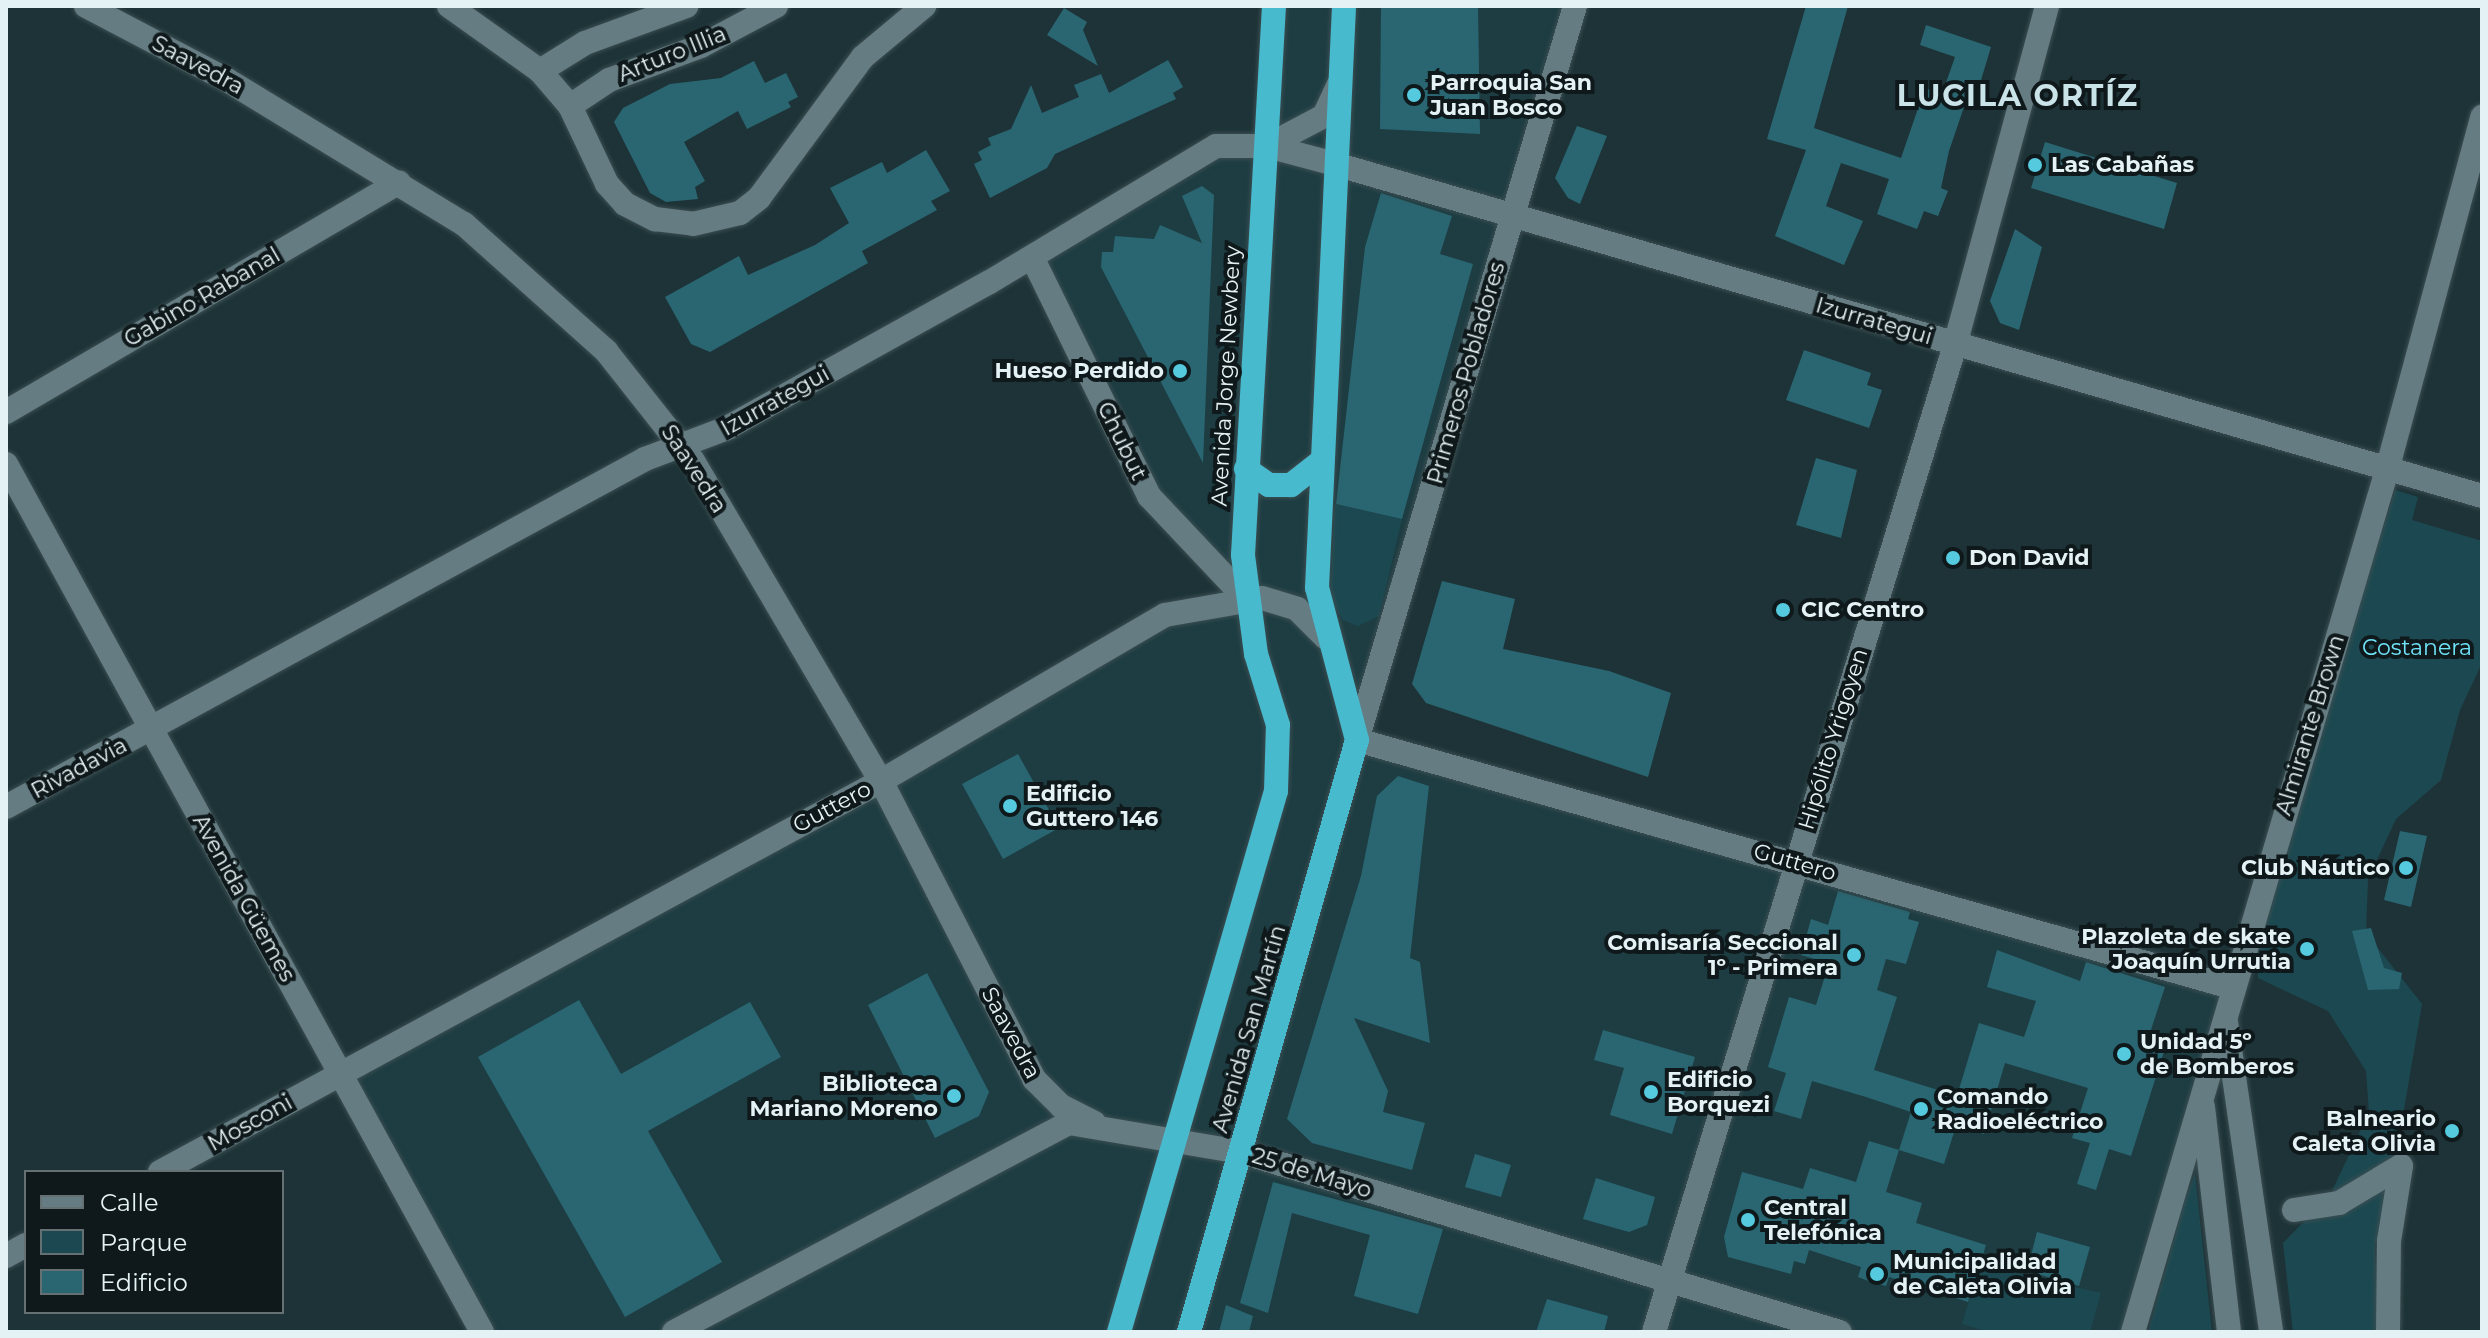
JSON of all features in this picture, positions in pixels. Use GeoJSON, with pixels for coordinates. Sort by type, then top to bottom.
{"type":"FeatureCollection","features":[{"type":"Feature","properties":{"kind":"highway","name":"Avenida Jorge Newbery"},"geometry":{"type":"LineString","coordinates":[[1274,6],[1246,469],[1247,600],[1280,746]]}},
{"type":"Feature","properties":{"kind":"highway"},"geometry":{"type":"LineString","coordinates":[[1344,6],[1319,463],[1317,588],[1325,637],[1357,740]]}},
{"type":"Feature","properties":{"kind":"highway"},"geometry":{"type":"LineString","coordinates":[[1246,469],[1269,485],[1291,485],[1319,463]]}},
{"type":"Feature","properties":{"kind":"highway","name":"Avenida San Martín"},"geometry":{"type":"LineString","coordinates":[[1189,1332],[1357,740]]}},
{"type":"Feature","properties":{"kind":"highway","name":"Avenida San Martín"},"geometry":{"type":"LineString","coordinates":[[1119,1332],[1276,791],[1280,746]]}},
{"type":"Feature","properties":{"kind":"street","name":"Saavedra"},"geometry":{"type":"LineString","coordinates":[[86,6],[227,80],[399,182],[520,269],[606,351],[682,445],[881,781],[1034,1079],[1054,1100],[1094,1123]]}},
{"type":"Feature","properties":{"kind":"street"},"geometry":{"type":"LineString","coordinates":[[449,6],[540,71],[570,106],[607,184],[625,204],[669,223],[718,221],[759,198],[863,57],[924,6]]}},
{"type":"Feature","properties":{"kind":"street"},"geometry":{"type":"LineString","coordinates":[[540,71],[585,43],[686,6]]}},
{"type":"Feature","properties":{"kind":"street","name":"Arturo Illia"},"geometry":{"type":"LineString","coordinates":[[570,106],[609,80],[701,46],[776,6]]}},
{"type":"Feature","properties":{"kind":"street","name":"Primeros Pobladores"},"geometry":{"type":"LineString","coordinates":[[1357,740],[1575,6]]}},
{"type":"Feature","properties":{"kind":"street","name":"Hipólito Yrigoyen"},"geometry":{"type":"LineString","coordinates":[[1654,1332],[1955,345],[2047,6]]}},
{"type":"Feature","properties":{"kind":"street","name":"Izurrategui"},"geometry":{"type":"LineString","coordinates":[[1267,146],[1324,116],[1341,78]]}},
{"type":"Feature","properties":{"kind":"street","name":"Almirante Brown"},"geometry":{"type":"LineString","coordinates":[[2133,1332],[2231,987],[2387,470],[2482,117]]}},
{"type":"Feature","properties":{"kind":"street","name":"Izurrategui"},"geometry":{"type":"LineString","coordinates":[[152,729],[682,445],[727,428],[1032,257],[1216,146],[1267,146],[1335,164],[2482,496]]}},
{"type":"Feature","properties":{"kind":"street","name":"Gabino Rabanal"},"geometry":{"type":"LineString","coordinates":[[6,412],[399,182]]}},
{"type":"Feature","properties":{"kind":"street","name":"Chubut"},"geometry":{"type":"LineString","coordinates":[[1032,257],[1149,496],[1247,600]]}},
{"type":"Feature","properties":{"kind":"street","name":"Avenida Güemes"},"geometry":{"type":"LineString","coordinates":[[6,464],[482,1332]]}},
{"type":"Feature","properties":{"kind":"street","name":"Guttero"},"geometry":{"type":"LineString","coordinates":[[340,1074],[881,781],[1165,615],[1247,600],[1297,609],[1325,637]]}},
{"type":"Feature","properties":{"kind":"street","name":"Rivadavia"},"geometry":{"type":"LineString","coordinates":[[6,807],[152,729]]}},
{"type":"Feature","properties":{"kind":"street","name":"Guttero"},"geometry":{"type":"LineString","coordinates":[[1357,740],[2231,987]]}},
{"type":"Feature","properties":{"kind":"street"},"geometry":{"type":"LineString","coordinates":[[2225,1012],[2271,1332]]}},
{"type":"Feature","properties":{"kind":"street","name":"Mosconi"},"geometry":{"type":"LineString","coordinates":[[164,1170],[340,1074]]}},
{"type":"Feature","properties":{"kind":"street"},"geometry":{"type":"LineString","coordinates":[[2202,1097],[2229,1332]]}},
{"type":"Feature","properties":{"kind":"street","name":"25 de Mayo"},"geometry":{"type":"LineString","coordinates":[[674,1332],[1029,1139],[1069,1123],[1094,1123],[1241,1152],[1840,1332]]}},
{"type":"Feature","properties":{"kind":"street"},"geometry":{"type":"LineString","coordinates":[[2294,1210],[2339,1203],[2401,1166],[2388,1254],[2388,1332]]}},
{"type":"Feature","properties":{"kind":"street"},"geometry":{"type":"LineString","coordinates":[[6,1256],[24,1246]]}},
{"type":"Feature","properties":{"kind":"shaded area"},"geometry":{"type":"Polygon","coordinates":[[[1274,6],[1575,6],[1358,740],[2231,987],[2133,1332],[482,1332],[340,1074],[1165,615],[1247,600],[1149,496],[1032,257],[1190,160],[1267,146],[1274,6]]]}},
{"type":"Feature","properties":{"kind":"green space","name":"Costanera"},"geometry":{"type":"Polygon","coordinates":[[[2395,490],[2418,497],[2412,520],[2482,541],[2482,663],[2460,710],[2441,780],[2396,819],[2368,879],[2366,933],[2422,1004],[2388,1204],[2375,1244],[2377,1332],[2293,1332],[2283,1243],[2330,1195],[2369,1112],[2366,1071],[2328,1011],[2258,978],[2256,937],[2395,490]]]}},
{"type":"Feature","properties":{"kind":"green space"},"geometry":{"type":"Polygon","coordinates":[[[1335,504],[1402,519],[1379,616],[1358,626],[1343,620],[1330,599],[1335,504]]]}},
{"type":"Feature","properties":{"kind":"green space"},"geometry":{"type":"Polygon","coordinates":[[[2195,1174],[2212,1332],[2148,1332],[2186,1197],[2195,1174]]]}},
{"type":"Feature","properties":{"kind":"green space"},"geometry":{"type":"Polygon","coordinates":[[[1980,1265],[2101,1293],[2090,1332],[1989,1332],[1962,1324],[1980,1265]]]}},
{"type":"Feature","properties":{"kind":"building"},"geometry":{"type":"Polygon","coordinates":[[[1381,6],[1478,6],[1480,134],[1380,129],[1381,6]]]}},
{"type":"Feature","properties":{"kind":"building"},"geometry":{"type":"Polygon","coordinates":[[[1806,6],[1848,6],[1814,128],[1901,158],[1925,88],[1942,94],[1955,57],[1920,45],[1926,25],[1991,47],[1973,107],[1965,104],[1949,151],[1941,188],[1948,191],[1938,216],[1924,211],[1917,229],[1877,214],[1889,179],[1841,163],[1826,206],[1863,221],[1844,265],[1775,236],[1806,150],[1767,139],[1806,6]]]}},
{"type":"Feature","properties":{"kind":"building"},"geometry":{"type":"Polygon","coordinates":[[[1064,8],[1087,22],[1083,30],[1098,66],[1047,35],[1064,8]]]}},
{"type":"Feature","properties":{"kind":"building"},"geometry":{"type":"Polygon","coordinates":[[[1168,60],[1183,87],[1173,93],[1176,99],[1055,154],[1047,168],[990,198],[974,164],[982,160],[978,152],[991,145],[988,138],[1011,129],[1031,85],[1042,113],[1079,97],[1074,85],[1101,74],[1109,93],[1168,60]]]}},
{"type":"Feature","properties":{"kind":"building"},"geometry":{"type":"Polygon","coordinates":[[[754,61],[765,83],[786,73],[798,97],[788,102],[791,107],[747,129],[738,111],[684,142],[705,181],[695,187],[698,199],[666,202],[650,193],[614,122],[623,108],[670,84],[721,78],[754,61]]]}},
{"type":"Feature","properties":{"kind":"building"},"geometry":{"type":"Polygon","coordinates":[[[1577,126],[1607,136],[1580,204],[1568,198],[1555,178],[1577,126]]]}},
{"type":"Feature","properties":{"kind":"building"},"geometry":{"type":"Polygon","coordinates":[[[2045,142],[2177,183],[2164,229],[2031,188],[2045,142]]]}},
{"type":"Feature","properties":{"kind":"building"},"geometry":{"type":"Polygon","coordinates":[[[926,150],[950,191],[931,201],[937,210],[862,251],[868,263],[710,352],[691,344],[665,297],[739,256],[748,275],[815,245],[849,223],[830,188],[882,162],[887,173],[926,150]]]}},
{"type":"Feature","properties":{"kind":"building"},"geometry":{"type":"Polygon","coordinates":[[[1202,186],[1214,195],[1203,463],[1101,267],[1102,252],[1113,252],[1115,236],[1154,239],[1160,225],[1202,243],[1182,196],[1202,186]]]}},
{"type":"Feature","properties":{"kind":"building"},"geometry":{"type":"Polygon","coordinates":[[[1381,193],[1452,216],[1440,254],[1473,264],[1402,519],[1336,504],[1365,247],[1381,193]]]}},
{"type":"Feature","properties":{"kind":"building"},"geometry":{"type":"Polygon","coordinates":[[[2015,229],[2042,247],[2019,330],[2000,323],[1990,301],[2015,229]]]}},
{"type":"Feature","properties":{"kind":"building"},"geometry":{"type":"Polygon","coordinates":[[[1804,350],[1871,373],[1867,385],[1882,390],[1869,428],[1786,400],[1804,350]]]}},
{"type":"Feature","properties":{"kind":"building"},"geometry":{"type":"Polygon","coordinates":[[[1816,458],[1857,470],[1841,538],[1796,525],[1816,458]]]}},
{"type":"Feature","properties":{"kind":"building"},"geometry":{"type":"Polygon","coordinates":[[[1442,581],[1515,599],[1503,649],[1609,671],[1671,693],[1648,777],[1426,703],[1412,684],[1442,581]]]}},
{"type":"Feature","properties":{"kind":"building","name":"Edificio Guttero 146"},"geometry":{"type":"Polygon","coordinates":[[[1018,754],[1059,828],[1003,859],[962,784],[1018,754]]]}},
{"type":"Feature","properties":{"kind":"building"},"geometry":{"type":"Polygon","coordinates":[[[1398,776],[1429,786],[1410,958],[1420,962],[1430,1043],[1354,1018],[1388,1091],[1383,1112],[1425,1123],[1412,1170],[1312,1143],[1287,1119],[1361,876],[1377,796],[1398,776]]]}},
{"type":"Feature","properties":{"kind":"building","name":"Club Náutico"},"geometry":{"type":"Polygon","coordinates":[[[2400,831],[2427,836],[2411,907],[2384,900],[2400,831]]]}},
{"type":"Feature","properties":{"kind":"building"},"geometry":{"type":"Polygon","coordinates":[[[1838,891],[1910,912],[1908,919],[1919,922],[1906,964],[1886,959],[1877,990],[1897,997],[1874,1070],[1957,1096],[1979,1023],[2024,1037],[2036,1001],[1987,987],[1997,950],[2080,981],[2086,962],[2165,987],[2147,1042],[2165,1048],[2131,1156],[2109,1149],[2096,1190],[2077,1184],[2090,1143],[2072,1138],[2088,1088],[2005,1063],[1984,1134],[1956,1126],[1944,1164],[1899,1150],[1911,1112],[1866,1097],[1812,1081],[1801,1119],[1774,1111],[1786,1073],[1768,1067],[1789,997],[1816,1005],[1829,963],[1801,955],[1811,919],[1828,925],[1838,891]]]}},
{"type":"Feature","properties":{"kind":"building"},"geometry":{"type":"Polygon","coordinates":[[[2371,928],[2384,968],[2402,973],[2399,989],[2368,990],[2352,931],[2371,928]]]}},
{"type":"Feature","properties":{"kind":"building"},"geometry":{"type":"Polygon","coordinates":[[[927,973],[989,1092],[979,1116],[935,1138],[868,1005],[927,973]]]}},
{"type":"Feature","properties":{"kind":"building"},"geometry":{"type":"Polygon","coordinates":[[[579,1000],[621,1074],[750,1002],[781,1057],[648,1131],[722,1262],[625,1317],[478,1057],[579,1000]]]}},
{"type":"Feature","properties":{"kind":"building","name":"Edificio Borquezi"},"geometry":{"type":"Polygon","coordinates":[[[1603,1030],[1695,1057],[1672,1134],[1610,1115],[1624,1068],[1594,1060],[1603,1030]]]}},
{"type":"Feature","properties":{"kind":"building","name":"Municipalidad de Caleta Olivia"},"geometry":{"type":"Polygon","coordinates":[[[1869,1141],[1899,1150],[1886,1192],[1922,1203],[1916,1223],[1986,1245],[1968,1302],[1889,1277],[1886,1286],[1871,1282],[1858,1277],[1861,1267],[1809,1250],[1805,1264],[1794,1261],[1791,1274],[1728,1257],[1724,1237],[1742,1172],[1803,1189],[1810,1168],[1856,1182],[1869,1141]]]}},
{"type":"Feature","properties":{"kind":"building"},"geometry":{"type":"Polygon","coordinates":[[[1475,1154],[1511,1165],[1501,1197],[1465,1187],[1475,1154]]]}},
{"type":"Feature","properties":{"kind":"building"},"geometry":{"type":"Polygon","coordinates":[[[1596,1178],[1655,1197],[1647,1225],[1629,1232],[1583,1219],[1596,1178]]]}},
{"type":"Feature","properties":{"kind":"building"},"geometry":{"type":"Polygon","coordinates":[[[1273,1182],[1443,1229],[1418,1314],[1354,1296],[1370,1235],[1292,1213],[1268,1313],[1240,1303],[1273,1182]]]}},
{"type":"Feature","properties":{"kind":"building"},"geometry":{"type":"Polygon","coordinates":[[[2037,1232],[2090,1247],[2079,1286],[2027,1271],[2037,1232]]]}},
{"type":"Feature","properties":{"kind":"building"},"geometry":{"type":"Polygon","coordinates":[[[1547,1299],[1608,1316],[1604,1332],[1536,1332],[1547,1299]]]}},
{"type":"Feature","properties":{"kind":"building"},"geometry":{"type":"Polygon","coordinates":[[[1226,1305],[1253,1316],[1249,1332],[1219,1332],[1226,1305]]]}},
{"type":"Feature","properties":{"kind":"place","name":"Parroquia San Juan Bosco"},"geometry":{"type":"Point","coordinates":[1414,95]}},
{"type":"Feature","properties":{"kind":"place","name":"Las Cabañas"},"geometry":{"type":"Point","coordinates":[2035,165]}},
{"type":"Feature","properties":{"kind":"place","name":"Hueso Perdido"},"geometry":{"type":"Point","coordinates":[1180,371]}},
{"type":"Feature","properties":{"kind":"place","name":"Don David"},"geometry":{"type":"Point","coordinates":[1953,558]}},
{"type":"Feature","properties":{"kind":"place","name":"CIC Centro"},"geometry":{"type":"Point","coordinates":[1783,610]}},
{"type":"Feature","properties":{"kind":"place","name":"Edificio Guttero 146"},"geometry":{"type":"Point","coordinates":[1010,806]}},
{"type":"Feature","properties":{"kind":"place","name":"Club Náutico"},"geometry":{"type":"Point","coordinates":[2406,868]}},
{"type":"Feature","properties":{"kind":"place","name":"Plazoleta de skate Joaquín Urrutia"},"geometry":{"type":"Point","coordinates":[2307,949]}},
{"type":"Feature","properties":{"kind":"place","name":"Comisaría Seccional 1º - Primera"},"geometry":{"type":"Point","coordinates":[1854,955]}},
{"type":"Feature","properties":{"kind":"place","name":"Unidad 5º de Bomberos"},"geometry":{"type":"Point","coordinates":[2124,1054]}},
{"type":"Feature","properties":{"kind":"place","name":"Edificio Borquezi"},"geometry":{"type":"Point","coordinates":[1651,1092]}},
{"type":"Feature","properties":{"kind":"place","name":"Biblioteca Mariano Moreno"},"geometry":{"type":"Point","coordinates":[954,1096]}},
{"type":"Feature","properties":{"kind":"place","name":"Comando Radioeléctrico"},"geometry":{"type":"Point","coordinates":[1921,1109]}},
{"type":"Feature","properties":{"kind":"place","name":"Balneario Caleta Olivia"},"geometry":{"type":"Point","coordinates":[2452,1131]}},
{"type":"Feature","properties":{"kind":"place","name":"Central Telefónica"},"geometry":{"type":"Point","coordinates":[1748,1220]}},
{"type":"Feature","properties":{"kind":"place","name":"Municipalidad de Caleta Olivia"},"geometry":{"type":"Point","coordinates":[1877,1274]}},
{"type":"Feature","properties":{"kind":"district","name":"LUCILA ORTÍZ"},"geometry":{"type":"Point","coordinates":[2018,96]}}]}
